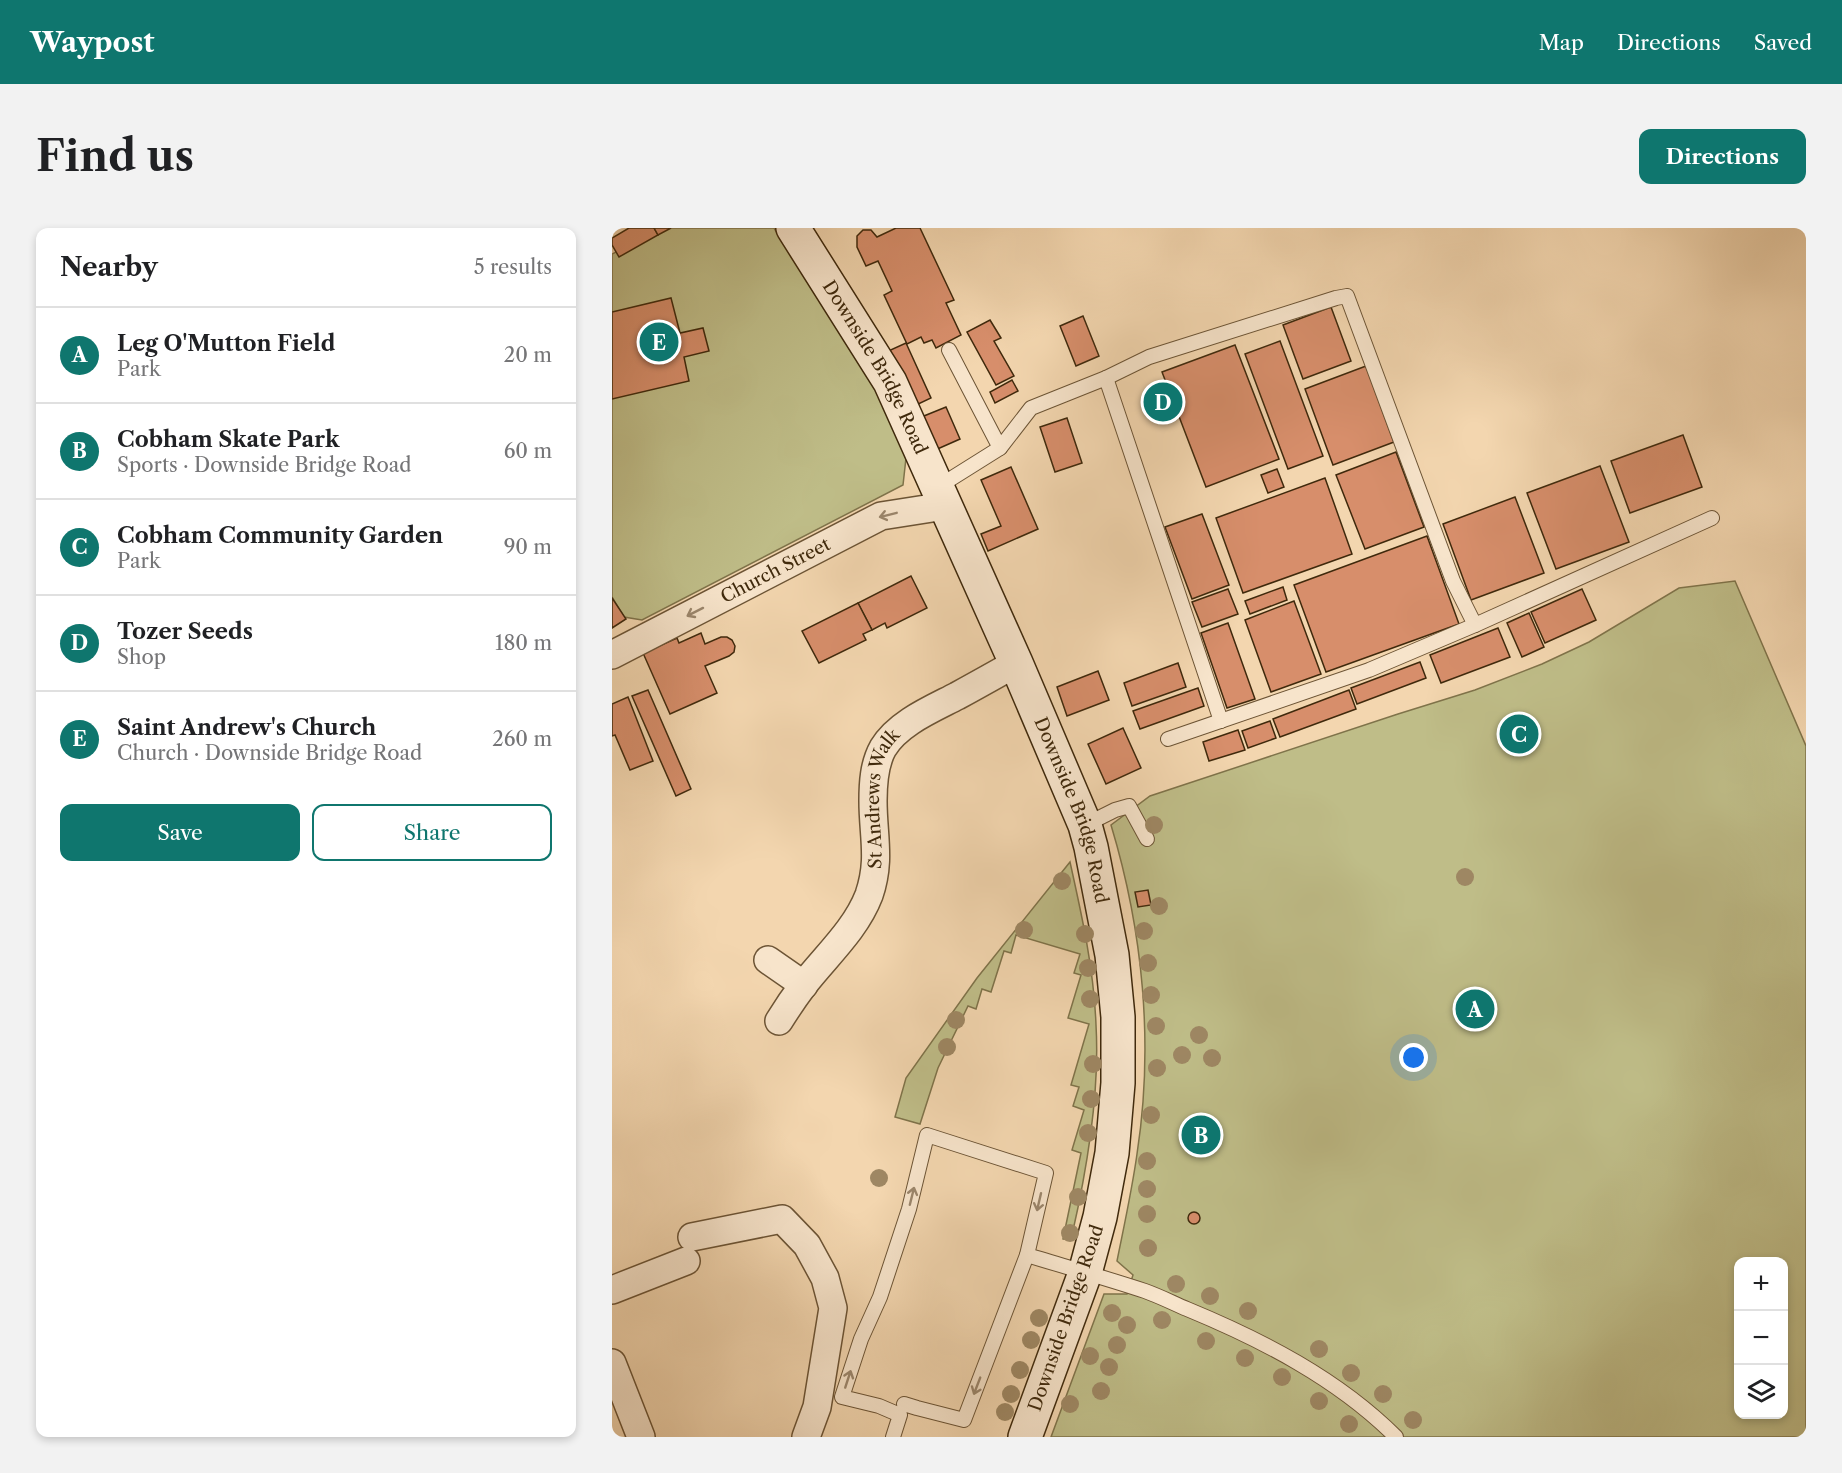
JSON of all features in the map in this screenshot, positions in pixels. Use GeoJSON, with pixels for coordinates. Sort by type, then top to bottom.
{"type":"FeatureCollection","features":[{"type":"Feature","properties":{"kind":"street","name":"Downside Bridge Road"},"geometry":{"type":"LineString","coordinates":[[793,228],[890,382],[1016,663],[1085,825],[1112,955],[1118,1017],[1119,1083],[1112,1153],[1100,1217],[1085,1273],[1025,1437]]}},
{"type":"Feature","properties":{"kind":"street","name":"Church Street"},"geometry":{"type":"LineString","coordinates":[[612,655],[881,516],[941,496]]}},
{"type":"Feature","properties":{"kind":"street","name":"St Andrews Walk"},"geometry":{"type":"LineString","coordinates":[[779,1021],[804,985],[850,929],[868,898],[877,863],[873,789],[878,758],[884,747],[892,736],[923,714],[1016,663]]}},
{"type":"Feature","properties":{"kind":"street"},"geometry":{"type":"LineString","coordinates":[[768,960],[804,985]]}},
{"type":"Feature","properties":{"kind":"street"},"geometry":{"type":"LineString","coordinates":[[612,1290],[689,1249],[782,1219],[807,1245],[825,1278],[833,1308],[817,1407],[806,1437]]}},
{"type":"Feature","properties":{"kind":"street"},"geometry":{"type":"LineString","coordinates":[[612,1364],[640,1437]]}},
{"type":"Feature","properties":{"kind":"lane"},"geometry":{"type":"LineString","coordinates":[[941,496],[948,480],[1000,448],[1031,408],[1106,378],[1149,357],[1347,296],[1453,581],[1475,625]]}},
{"type":"Feature","properties":{"kind":"lane"},"geometry":{"type":"LineString","coordinates":[[950,350],[1000,448]]}},
{"type":"Feature","properties":{"kind":"lane"},"geometry":{"type":"LineString","coordinates":[[1106,378],[1221,721]]}},
{"type":"Feature","properties":{"kind":"lane"},"geometry":{"type":"LineString","coordinates":[[1168,739],[1369,670],[1475,625],[1712,518]]}},
{"type":"Feature","properties":{"kind":"lane"},"geometry":{"type":"LineString","coordinates":[[1085,825],[1115,810],[1129,806],[1147,839]]}},
{"type":"Feature","properties":{"kind":"lane"},"geometry":{"type":"LineString","coordinates":[[927,1135],[1046,1173],[1027,1255],[964,1420],[917,1408],[902,1409],[842,1397],[861,1339],[880,1297],[909,1209],[927,1135]]}},
{"type":"Feature","properties":{"kind":"lane"},"geometry":{"type":"LineString","coordinates":[[1027,1255],[1155,1295],[1225,1324],[1280,1352],[1328,1382],[1382,1423],[1396,1437]]}},
{"type":"Feature","properties":{"kind":"lane"},"geometry":{"type":"LineString","coordinates":[[893,1437],[902,1409]]}},
{"type":"Feature","properties":{"kind":"shaded area"},"geometry":{"type":"Polygon","coordinates":[[[665,228],[774,228],[877,391],[906,458],[903,485],[642,620],[624,617],[612,597],[612,254],[665,228]]]}},
{"type":"Feature","properties":{"kind":"shaded area"},"geometry":{"type":"Polygon","coordinates":[[[1735,581],[1806,746],[1806,1437],[1051,1437],[1104,1294],[1127,1294],[1133,1275],[1117,1261],[1133,1181],[1142,1113],[1145,1030],[1138,947],[1122,865],[1111,825],[1150,796],[1475,690],[1542,664],[1589,642],[1679,588],[1735,581]]]}},
{"type":"Feature","properties":{"kind":"shaded area"},"geometry":{"type":"Polygon","coordinates":[[[1070,862],[1090,963],[1097,1051],[1094,1104],[1083,1184],[1072,1235],[1068,1240],[1063,1239],[1081,1153],[1072,1150],[1084,1110],[1073,1106],[1079,1087],[1071,1085],[1089,1024],[1068,1018],[1081,975],[1074,973],[1080,954],[1016,935],[1011,953],[1004,951],[991,992],[982,989],[976,1009],[968,1006],[938,1068],[920,1124],[895,1117],[906,1078],[977,978],[1070,862]]]}},
{"type":"Feature","properties":{"kind":"building"},"geometry":{"type":"Polygon","coordinates":[[[629,228],[654,228],[658,235],[619,257],[612,245],[612,238],[629,228]]]}},
{"type":"Feature","properties":{"kind":"building"},"geometry":{"type":"Polygon","coordinates":[[[654,228],[671,228],[658,235],[654,228]]]}},
{"type":"Feature","properties":{"kind":"building"},"geometry":{"type":"Polygon","coordinates":[[[896,228],[920,228],[954,300],[946,303],[961,335],[936,348],[932,340],[924,343],[921,337],[907,344],[884,295],[892,291],[878,261],[866,266],[857,247],[857,236],[863,230],[871,230],[877,237],[896,228]]]}},
{"type":"Feature","properties":{"kind":"building"},"geometry":{"type":"Polygon","coordinates":[[[671,298],[680,333],[703,328],[709,351],[684,357],[689,381],[612,399],[612,312],[671,298]]]}},
{"type":"Feature","properties":{"kind":"building"},"geometry":{"type":"Polygon","coordinates":[[[1331,307],[1351,361],[1303,379],[1283,325],[1331,307]]]}},
{"type":"Feature","properties":{"kind":"building"},"geometry":{"type":"Polygon","coordinates":[[[1083,316],[1099,356],[1076,366],[1060,326],[1083,316]]]}},
{"type":"Feature","properties":{"kind":"building"},"geometry":{"type":"Polygon","coordinates":[[[990,320],[1001,338],[994,341],[1014,376],[996,385],[967,332],[990,320]]]}},
{"type":"Feature","properties":{"kind":"building"},"geometry":{"type":"Polygon","coordinates":[[[1280,341],[1323,456],[1288,469],[1245,354],[1280,341]]]}},
{"type":"Feature","properties":{"kind":"building"},"geometry":{"type":"Polygon","coordinates":[[[906,343],[931,398],[912,407],[886,352],[906,343]]]}},
{"type":"Feature","properties":{"kind":"building"},"geometry":{"type":"Polygon","coordinates":[[[1235,345],[1279,459],[1206,487],[1162,372],[1235,345]]]}},
{"type":"Feature","properties":{"kind":"building"},"geometry":{"type":"Polygon","coordinates":[[[1366,366],[1394,442],[1333,465],[1305,389],[1366,366]]]}},
{"type":"Feature","properties":{"kind":"building"},"geometry":{"type":"Polygon","coordinates":[[[1012,380],[1018,391],[995,403],[990,392],[1012,380]]]}},
{"type":"Feature","properties":{"kind":"building"},"geometry":{"type":"Polygon","coordinates":[[[946,407],[960,439],[933,451],[919,418],[946,407]]]}},
{"type":"Feature","properties":{"kind":"building"},"geometry":{"type":"Polygon","coordinates":[[[1067,418],[1082,463],[1055,472],[1040,427],[1067,418]]]}},
{"type":"Feature","properties":{"kind":"building"},"geometry":{"type":"Polygon","coordinates":[[[1683,435],[1702,487],[1630,513],[1611,461],[1683,435]]]}},
{"type":"Feature","properties":{"kind":"building"},"geometry":{"type":"Polygon","coordinates":[[[1396,452],[1424,527],[1365,549],[1336,475],[1396,452]]]}},
{"type":"Feature","properties":{"kind":"building"},"geometry":{"type":"Polygon","coordinates":[[[1600,466],[1629,542],[1556,569],[1527,493],[1600,466]]]}},
{"type":"Feature","properties":{"kind":"building"},"geometry":{"type":"Polygon","coordinates":[[[1011,467],[1038,529],[988,551],[981,534],[1001,526],[981,480],[1011,467]]]}},
{"type":"Feature","properties":{"kind":"building"},"geometry":{"type":"Polygon","coordinates":[[[1277,469],[1284,487],[1268,493],[1261,475],[1277,469]]]}},
{"type":"Feature","properties":{"kind":"building"},"geometry":{"type":"Polygon","coordinates":[[[1325,478],[1352,554],[1243,593],[1216,518],[1325,478]]]}},
{"type":"Feature","properties":{"kind":"building"},"geometry":{"type":"Polygon","coordinates":[[[1515,497],[1544,573],[1471,600],[1443,524],[1515,497]]]}},
{"type":"Feature","properties":{"kind":"building"},"geometry":{"type":"Polygon","coordinates":[[[1202,514],[1229,585],[1192,599],[1165,527],[1202,514]]]}},
{"type":"Feature","properties":{"kind":"building"},"geometry":{"type":"Polygon","coordinates":[[[1427,536],[1459,624],[1326,672],[1294,585],[1427,536]]]}},
{"type":"Feature","properties":{"kind":"building"},"geometry":{"type":"Polygon","coordinates":[[[911,576],[927,608],[887,628],[885,623],[872,630],[858,603],[911,576]]]}},
{"type":"Feature","properties":{"kind":"building"},"geometry":{"type":"Polygon","coordinates":[[[1283,587],[1287,600],[1250,614],[1245,601],[1283,587]]]}},
{"type":"Feature","properties":{"kind":"building"},"geometry":{"type":"Polygon","coordinates":[[[1228,589],[1238,614],[1202,627],[1192,602],[1228,589]]]}},
{"type":"Feature","properties":{"kind":"building"},"geometry":{"type":"Polygon","coordinates":[[[1582,589],[1596,620],[1545,643],[1531,612],[1582,589]]]}},
{"type":"Feature","properties":{"kind":"building"},"geometry":{"type":"Polygon","coordinates":[[[612,598],[626,619],[612,628],[612,598]]]}},
{"type":"Feature","properties":{"kind":"building"},"geometry":{"type":"Polygon","coordinates":[[[1294,601],[1321,674],[1271,692],[1245,620],[1294,601]]]}},
{"type":"Feature","properties":{"kind":"building"},"geometry":{"type":"Polygon","coordinates":[[[858,603],[872,630],[863,634],[866,640],[819,663],[802,631],[858,603]]]}},
{"type":"Feature","properties":{"kind":"building"},"geometry":{"type":"Polygon","coordinates":[[[1529,613],[1544,647],[1522,657],[1507,623],[1529,613]]]}},
{"type":"Feature","properties":{"kind":"building"},"geometry":{"type":"Polygon","coordinates":[[[1228,623],[1255,699],[1227,708],[1201,633],[1228,623]]]}},
{"type":"Feature","properties":{"kind":"building"},"geometry":{"type":"Polygon","coordinates":[[[1498,628],[1510,657],[1441,683],[1430,655],[1498,628]]]}},
{"type":"Feature","properties":{"kind":"building"},"geometry":{"type":"Polygon","coordinates":[[[701,633],[705,644],[721,637],[727,637],[735,646],[734,652],[705,666],[717,693],[670,714],[643,653],[677,638],[679,643],[701,633]]]}},
{"type":"Feature","properties":{"kind":"building"},"geometry":{"type":"Polygon","coordinates":[[[1420,662],[1426,678],[1357,704],[1351,688],[1420,662]]]}},
{"type":"Feature","properties":{"kind":"building"},"geometry":{"type":"Polygon","coordinates":[[[1178,663],[1186,687],[1132,706],[1124,683],[1178,663]]]}},
{"type":"Feature","properties":{"kind":"building"},"geometry":{"type":"Polygon","coordinates":[[[1098,671],[1109,700],[1067,716],[1057,687],[1098,671]]]}},
{"type":"Feature","properties":{"kind":"building"},"geometry":{"type":"Polygon","coordinates":[[[1198,688],[1204,706],[1140,729],[1133,711],[1198,688]]]}},
{"type":"Feature","properties":{"kind":"building"},"geometry":{"type":"Polygon","coordinates":[[[648,690],[691,789],[676,796],[632,696],[648,690]]]}},
{"type":"Feature","properties":{"kind":"building"},"geometry":{"type":"Polygon","coordinates":[[[1349,690],[1356,709],[1280,737],[1273,719],[1349,690]]]}},
{"type":"Feature","properties":{"kind":"building"},"geometry":{"type":"Polygon","coordinates":[[[628,697],[653,761],[630,770],[615,735],[612,736],[612,704],[628,697]]]}},
{"type":"Feature","properties":{"kind":"building"},"geometry":{"type":"Polygon","coordinates":[[[1270,721],[1276,738],[1248,748],[1242,731],[1270,721]]]}},
{"type":"Feature","properties":{"kind":"building"},"geometry":{"type":"Polygon","coordinates":[[[1123,728],[1141,768],[1106,784],[1088,744],[1123,728]]]}},
{"type":"Feature","properties":{"kind":"building"},"geometry":{"type":"Polygon","coordinates":[[[1238,730],[1245,750],[1209,761],[1203,742],[1238,730]]]}},
{"type":"Feature","properties":{"kind":"building"},"geometry":{"type":"Polygon","coordinates":[[[1148,890],[1151,905],[1138,907],[1135,892],[1148,890]]]}},
{"type":"Feature","properties":{"kind":"building"},"geometry":{"type":"Polygon","coordinates":[[[1196,1212],[1200,1218],[1196,1224],[1192,1224],[1188,1216],[1196,1212]]]}},
{"type":"Feature","properties":{"kind":"place","name":"Saint Andrew's Church"},"geometry":{"type":"Point","coordinates":[659,342]}},
{"type":"Feature","properties":{"kind":"place","name":"Tozer Seeds"},"geometry":{"type":"Point","coordinates":[1163,402]}},
{"type":"Feature","properties":{"kind":"place","name":"Cobham Community Garden"},"geometry":{"type":"Point","coordinates":[1519,734]}},
{"type":"Feature","properties":{"kind":"place","name":"Leg O'Mutton Field"},"geometry":{"type":"Point","coordinates":[1475,1009]}},
{"type":"Feature","properties":{"kind":"place","name":"Cobham Skate Park"},"geometry":{"type":"Point","coordinates":[1201,1135]}}]}
